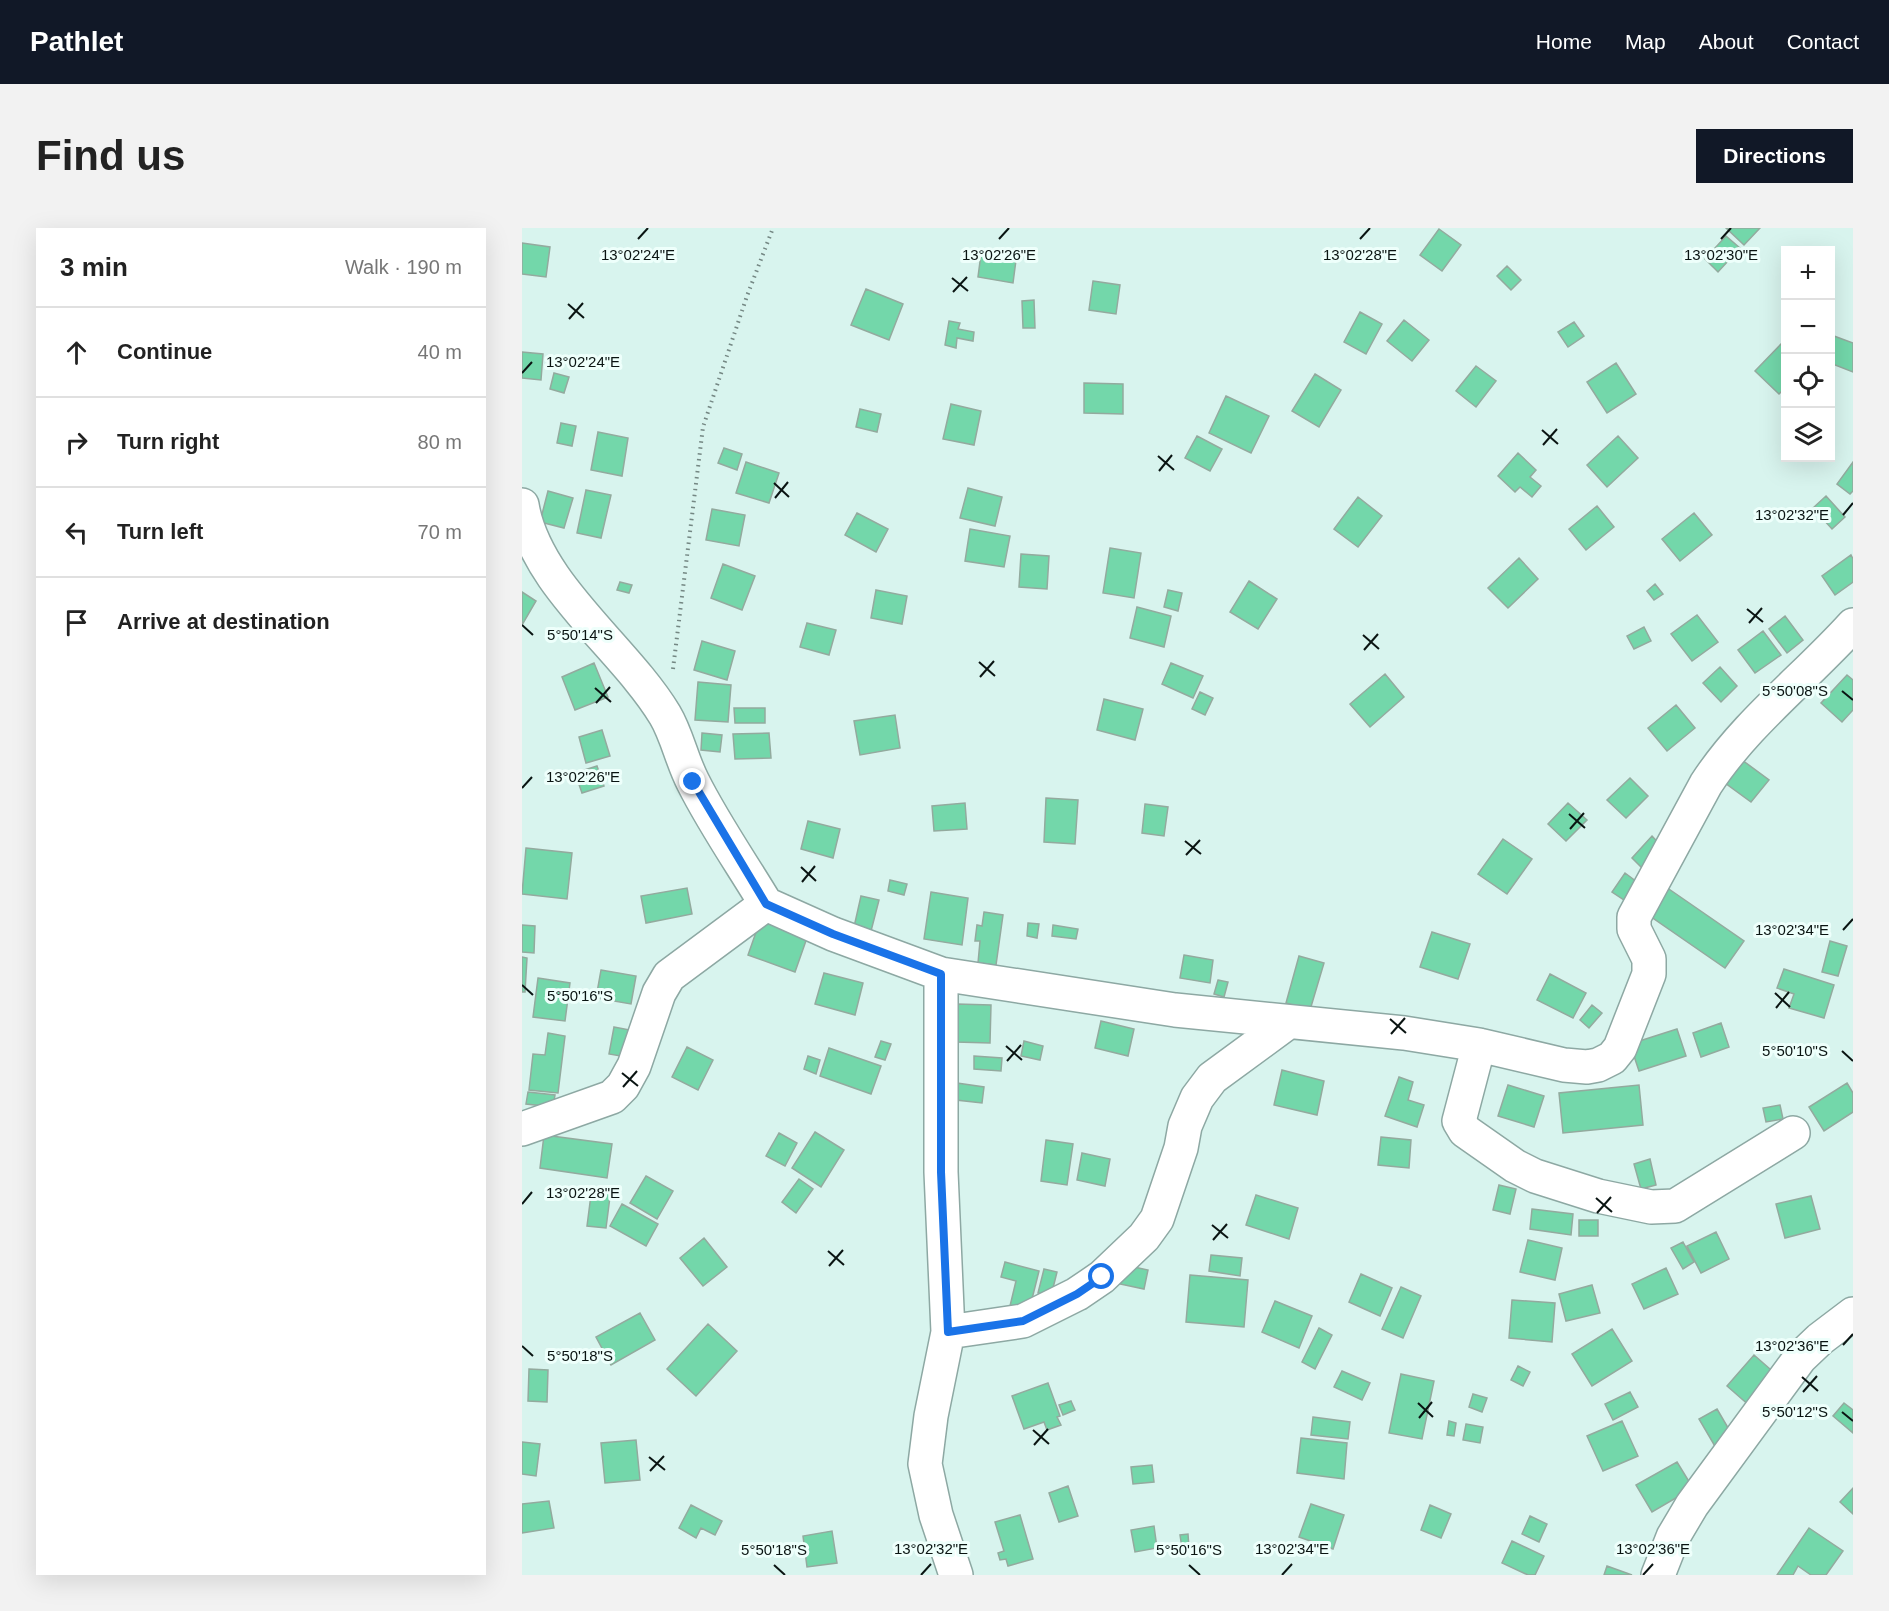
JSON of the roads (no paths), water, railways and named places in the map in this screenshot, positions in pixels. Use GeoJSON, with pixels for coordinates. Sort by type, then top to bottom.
{"type":"FeatureCollection","features":[{"type":"Feature","properties":{"kind":"street"},"geometry":{"type":"LineString","coordinates":[[522,505],[525,524],[553,577],[651,694],[667,717],[693,782],[766,904],[833,934],[941,974],[1175,1011],[1404,1033],[1479,1045],[1564,1065],[1587,1067],[1598,1065],[1612,1058],[1620,1048],[1649,974],[1649,958],[1634,929],[1634,917],[1706,784],[1716,768],[1748,731],[1853,625]]}},
{"type":"Feature","properties":{"kind":"street"},"geometry":{"type":"LineString","coordinates":[[522,1129],[612,1097],[623,1086],[634,1066],[659,993],[669,976],[766,904]]}},
{"type":"Feature","properties":{"kind":"street"},"geometry":{"type":"LineString","coordinates":[[941,974],[941,1172],[948,1332],[931,1416],[925,1464],[936,1515],[956,1575]]}},
{"type":"Feature","properties":{"kind":"street"},"geometry":{"type":"LineString","coordinates":[[948,1332],[1023,1321],[1077,1294],[1102,1277],[1144,1237],[1157,1219],[1181,1148],[1185,1126],[1197,1098],[1212,1078],[1287,1023]]}},
{"type":"Feature","properties":{"kind":"street"},"geometry":{"type":"LineString","coordinates":[[1479,1045],[1459,1121],[1465,1131],[1515,1166],[1535,1176],[1598,1196],[1651,1207],[1675,1206],[1793,1133]]}},
{"type":"Feature","properties":{"kind":"street"},"geometry":{"type":"LineString","coordinates":[[1658,1575],[1673,1538],[1692,1505],[1800,1358],[1820,1339],[1853,1314]]}}]}
